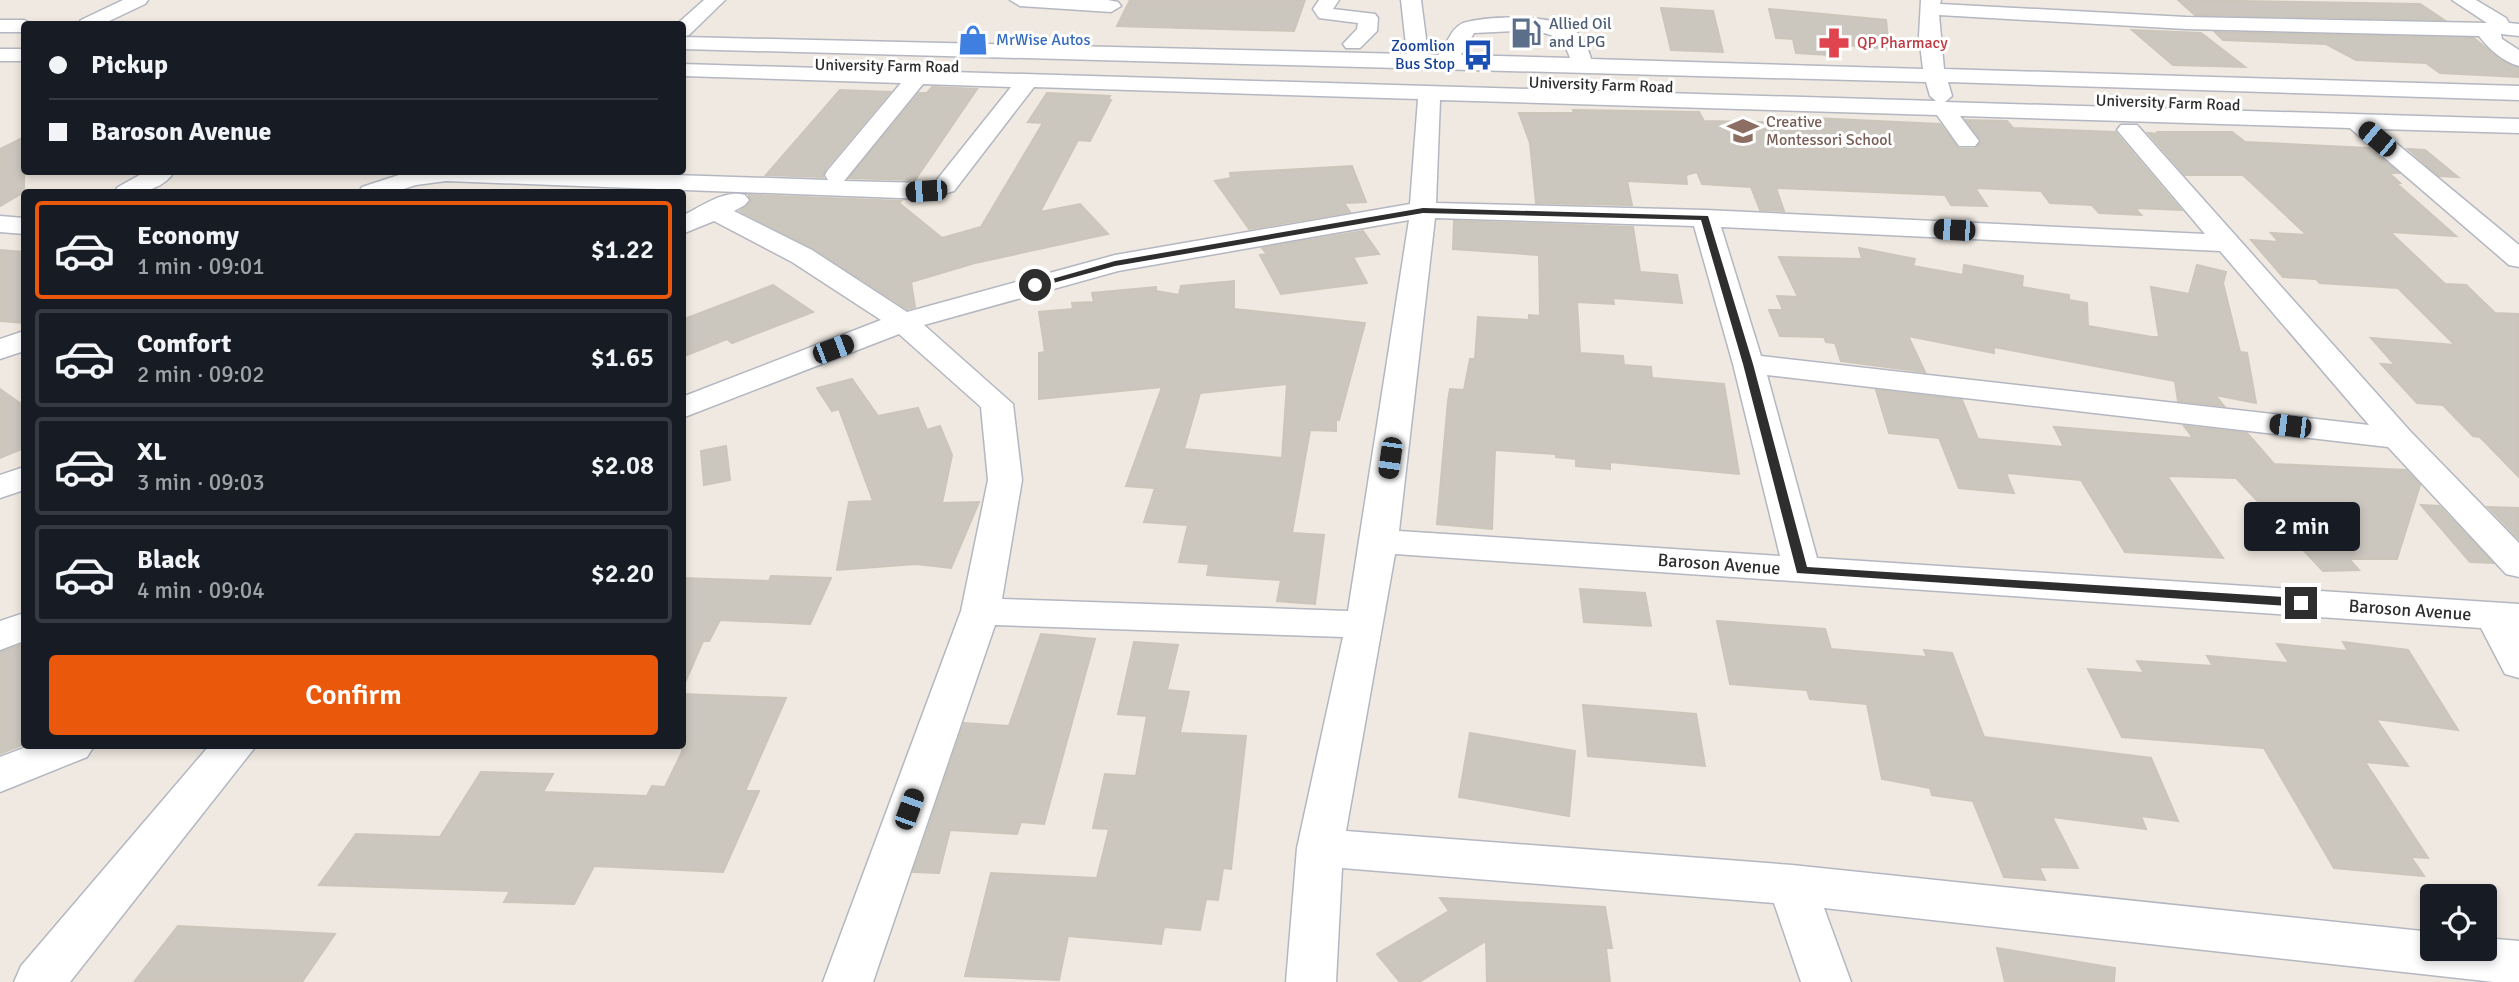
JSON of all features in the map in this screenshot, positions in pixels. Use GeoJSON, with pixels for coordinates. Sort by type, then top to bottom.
{"type":"FeatureCollection","features":[{"type":"Feature","properties":{"kind":"street"},"geometry":{"type":"LineString","coordinates":[[94,21],[138,0]]}},
{"type":"Feature","properties":{"kind":"street"},"geometry":{"type":"LineString","coordinates":[[686,27],[715,0]]}},
{"type":"Feature","properties":{"kind":"street"},"geometry":{"type":"LineString","coordinates":[[1020,0],[1113,3],[1100,27]]}},
{"type":"Feature","properties":{"kind":"street"},"geometry":{"type":"LineString","coordinates":[[1329,0],[1323,9],[1325,14],[1363,31],[1414,32]]}},
{"type":"Feature","properties":{"kind":"street"},"geometry":{"type":"LineString","coordinates":[[1341,0],[1368,10],[1363,31]]}},
{"type":"Feature","properties":{"kind":"street"},"geometry":{"type":"LineString","coordinates":[[1411,0],[1414,32],[1437,65]]}},
{"type":"Feature","properties":{"kind":"street"},"geometry":{"type":"LineString","coordinates":[[2169,0],[2186,23]]}},
{"type":"Feature","properties":{"kind":"street"},"geometry":{"type":"LineString","coordinates":[[2462,0],[2499,22],[2500,29]]}},
{"type":"Feature","properties":{"kind":"street"},"geometry":{"type":"LineString","coordinates":[[1967,141],[1939,91],[1931,5],[2186,23],[2500,29]]}},
{"type":"Feature","properties":{"kind":"street"},"geometry":{"type":"LineString","coordinates":[[0,26],[21,26]]}},
{"type":"Feature","properties":{"kind":"street"},"geometry":{"type":"LineString","coordinates":[[1311,982],[1320,848],[1365,625],[1379,541],[1423,210],[1437,65],[1462,31],[1470,27],[1547,27],[1567,34],[1581,58]]}},
{"type":"Feature","properties":{"kind":"street"},"geometry":{"type":"LineString","coordinates":[[2500,29],[2491,34],[2493,42],[2519,60]]}},
{"type":"Feature","properties":{"kind":"street"},"geometry":{"type":"LineString","coordinates":[[0,35],[21,36]]}},
{"type":"Feature","properties":{"kind":"street"},"geometry":{"type":"LineString","coordinates":[[686,43],[1437,65],[1939,91],[2356,121],[2519,126]]}},
{"type":"Feature","properties":{"kind":"street"},"geometry":{"type":"LineString","coordinates":[[0,45],[21,45]]}},
{"type":"Feature","properties":{"kind":"street","name":"University Farm Road"},"geometry":{"type":"LineString","coordinates":[[686,51],[1939,91],[2519,114]]}},
{"type":"Feature","properties":{"kind":"street"},"geometry":{"type":"LineString","coordinates":[[0,55],[21,55]]}},
{"type":"Feature","properties":{"kind":"street"},"geometry":{"type":"LineString","coordinates":[[686,70],[1028,80],[1581,58],[1939,91],[2519,93]]}},
{"type":"Feature","properties":{"kind":"street","name":"University Farm Road"},"geometry":{"type":"LineString","coordinates":[[686,60],[2519,104]]}},
{"type":"Feature","properties":{"kind":"street"},"geometry":{"type":"LineString","coordinates":[[837,175],[918,76]]}},
{"type":"Feature","properties":{"kind":"street"},"geometry":{"type":"LineString","coordinates":[[478,175],[768,184],[909,192],[945,186],[1028,80]]}},
{"type":"Feature","properties":{"kind":"street"},"geometry":{"type":"LineString","coordinates":[[2356,121],[2514,251]]}},
{"type":"Feature","properties":{"kind":"street"},"geometry":{"type":"LineString","coordinates":[[2129,130],[2399,438],[2519,565]]}},
{"type":"Feature","properties":{"kind":"street"},"geometry":{"type":"LineString","coordinates":[[132,189],[157,175]]}},
{"type":"Feature","properties":{"kind":"street"},"geometry":{"type":"LineString","coordinates":[[378,189],[412,177],[435,175]]}},
{"type":"Feature","properties":{"kind":"street"},"geometry":{"type":"LineString","coordinates":[[686,224],[768,184]]}},
{"type":"Feature","properties":{"kind":"street"},"geometry":{"type":"LineString","coordinates":[[686,406],[903,322],[1115,264],[1423,210],[1705,218],[2230,243]]}},
{"type":"Feature","properties":{"kind":"street"},"geometry":{"type":"LineString","coordinates":[[715,211],[802,256],[903,322],[997,404],[1005,481],[980,611],[848,982]]}},
{"type":"Feature","properties":{"kind":"street"},"geometry":{"type":"LineString","coordinates":[[1705,218],[1748,364],[1802,570]]}},
{"type":"Feature","properties":{"kind":"street"},"geometry":{"type":"LineString","coordinates":[[0,224],[21,226]]}},
{"type":"Feature","properties":{"kind":"street"},"geometry":{"type":"LineString","coordinates":[[0,350],[21,341]]}},
{"type":"Feature","properties":{"kind":"street"},"geometry":{"type":"LineString","coordinates":[[1748,364],[2399,438]]}},
{"type":"Feature","properties":{"kind":"street"},"geometry":{"type":"LineString","coordinates":[[0,488],[21,478]]}},
{"type":"Feature","properties":{"kind":"street","name":"Baroson Avenue"},"geometry":{"type":"LineString","coordinates":[[1379,541],[2507,616]]}},
{"type":"Feature","properties":{"kind":"street"},"geometry":{"type":"LineString","coordinates":[[980,611],[1365,625]]}},
{"type":"Feature","properties":{"kind":"street"},"geometry":{"type":"LineString","coordinates":[[2507,616],[2519,664]]}},
{"type":"Feature","properties":{"kind":"street"},"geometry":{"type":"LineString","coordinates":[[0,636],[21,627]]}},
{"type":"Feature","properties":{"kind":"street"},"geometry":{"type":"LineString","coordinates":[[0,775],[65,749]]}},
{"type":"Feature","properties":{"kind":"street"},"geometry":{"type":"LineString","coordinates":[[39,982],[232,749]]}},
{"type":"Feature","properties":{"kind":"street"},"geometry":{"type":"LineString","coordinates":[[1320,848],[1793,885],[2519,962]]}},
{"type":"Feature","properties":{"kind":"street"},"geometry":{"type":"LineString","coordinates":[[1793,885],[1826,982]]}},
{"type":"Feature","properties":{"kind":"building"},"geometry":{"type":"Polygon","coordinates":[[[1130,0],[1305,0],[1294,31],[1117,26],[1130,0]]]}},
{"type":"Feature","properties":{"kind":"building"},"geometry":{"type":"Polygon","coordinates":[[[2178,0],[2420,4],[2444,20],[2195,15],[2178,0]]]}},
{"type":"Feature","properties":{"kind":"building"},"geometry":{"type":"Polygon","coordinates":[[[1661,8],[1713,11],[1723,52],[1671,50],[1661,8]]]}},
{"type":"Feature","properties":{"kind":"building"},"geometry":{"type":"Polygon","coordinates":[[[1769,9],[1886,20],[1889,49],[1825,43],[1828,55],[1796,53],[1793,39],[1776,38],[1769,9]]]}},
{"type":"Feature","properties":{"kind":"building"},"geometry":{"type":"Polygon","coordinates":[[[2132,30],[2201,33],[2245,67],[2173,65],[2132,30]]]}},
{"type":"Feature","properties":{"kind":"building"},"geometry":{"type":"Polygon","coordinates":[[[2215,32],[2474,38],[2500,60],[2519,68],[2519,77],[2440,73],[2426,63],[2356,60],[2326,44],[2223,40],[2215,32]]]}},
{"type":"Feature","properties":{"kind":"building"},"geometry":{"type":"Polygon","coordinates":[[[932,87],[977,89],[915,180],[849,178],[919,93],[927,93],[932,87]]]}},
{"type":"Feature","properties":{"kind":"building"},"geometry":{"type":"Polygon","coordinates":[[[840,90],[890,92],[826,168],[823,177],[766,175],[840,90]]]}},
{"type":"Feature","properties":{"kind":"building"},"geometry":{"type":"Polygon","coordinates":[[[1047,93],[1110,96],[1108,100],[1111,100],[1090,141],[1078,140],[1040,212],[1080,204],[1108,234],[975,263],[911,282],[915,307],[907,309],[813,248],[740,211],[751,202],[749,195],[901,201],[899,203],[942,238],[981,227],[1043,123],[1028,122],[1047,93]]]}},
{"type":"Feature","properties":{"kind":"building"},"geometry":{"type":"Polygon","coordinates":[[[1573,110],[1699,112],[1704,121],[1798,123],[1794,117],[1940,124],[1959,149],[1975,149],[1982,141],[1966,120],[2007,121],[2013,128],[2115,132],[2181,210],[2135,208],[2141,215],[2099,213],[2092,205],[2050,203],[2041,191],[1975,188],[1987,206],[1951,205],[1945,195],[1776,188],[1784,211],[1760,210],[1751,187],[1702,184],[1697,172],[1686,175],[1687,184],[1627,181],[1632,205],[1536,203],[1530,143],[1519,113],[1574,113],[1573,110]]]}},
{"type":"Feature","properties":{"kind":"building"},"geometry":{"type":"Polygon","coordinates":[[[2158,132],[2232,132],[2245,142],[2369,148],[2399,173],[2389,173],[2400,183],[2396,183],[2456,236],[2390,232],[2445,284],[2466,285],[2495,313],[2519,314],[2519,477],[2480,437],[2473,436],[2443,405],[2417,403],[2381,364],[2395,365],[2371,338],[2455,345],[2398,288],[2320,283],[2316,279],[2283,277],[2251,240],[2279,242],[2271,233],[2307,235],[2243,175],[2185,175],[2148,133],[2160,134],[2158,132]]]}},
{"type":"Feature","properties":{"kind":"building"},"geometry":{"type":"Polygon","coordinates":[[[21,138],[21,175],[24,175],[24,189],[21,189],[21,194],[0,206],[0,149],[21,138]]]}},
{"type":"Feature","properties":{"kind":"building"},"geometry":{"type":"Polygon","coordinates":[[[2408,149],[2425,150],[2458,177],[2439,176],[2408,149]]]}},
{"type":"Feature","properties":{"kind":"building"},"geometry":{"type":"Polygon","coordinates":[[[1352,166],[1366,202],[1344,203],[1350,212],[1249,229],[1215,181],[1231,178],[1230,173],[1352,166]]]}},
{"type":"Feature","properties":{"kind":"building"},"geometry":{"type":"Polygon","coordinates":[[[1454,221],[1633,227],[1640,272],[1677,275],[1682,303],[1613,298],[1614,304],[1577,302],[1580,353],[1623,356],[1624,365],[1651,367],[1652,378],[1724,384],[1739,474],[1610,462],[1610,469],[1576,466],[1576,459],[1556,457],[1556,454],[1495,450],[1492,529],[1437,524],[1450,389],[1464,390],[1470,359],[1475,359],[1478,317],[1529,320],[1529,315],[1540,316],[1539,255],[1453,249],[1454,221]]]}},
{"type":"Feature","properties":{"kind":"building"},"geometry":{"type":"Polygon","coordinates":[[[1363,231],[1379,254],[1353,257],[1367,283],[1281,294],[1260,255],[1267,254],[1262,248],[1363,231]]]}},
{"type":"Feature","properties":{"kind":"building"},"geometry":{"type":"Polygon","coordinates":[[[1859,248],[1915,259],[1913,266],[1963,275],[1964,265],[2023,276],[2022,287],[2069,295],[2069,300],[2087,303],[2088,326],[2152,337],[2159,337],[2151,287],[2189,294],[2197,265],[2226,272],[2223,283],[2240,352],[2247,353],[2256,403],[2215,395],[2224,406],[2178,401],[2175,381],[1994,347],[1994,353],[1908,336],[1925,372],[1841,361],[1835,343],[1826,342],[1824,337],[1780,336],[1769,310],[1783,310],[1777,296],[1798,297],[1779,257],[1862,259],[1859,248]]]}},
{"type":"Feature","properties":{"kind":"building"},"geometry":{"type":"Polygon","coordinates":[[[0,250],[21,252],[21,323],[0,321],[0,250]]]}},
{"type":"Feature","properties":{"kind":"building"},"geometry":{"type":"Polygon","coordinates":[[[1234,281],[1234,309],[1365,323],[1339,420],[1336,419],[1336,431],[1310,430],[1292,533],[1324,535],[1315,604],[1277,601],[1281,580],[1207,575],[1209,564],[1179,562],[1188,525],[1144,522],[1155,488],[1126,486],[1162,387],[1039,399],[1039,353],[1045,352],[1039,312],[1073,309],[1072,303],[1094,302],[1092,293],[1156,287],[1156,291],[1179,295],[1181,286],[1234,281]],[[1287,384],[1200,393],[1184,449],[1282,458],[1287,384]]]}},
{"type":"Feature","properties":{"kind":"building"},"geometry":{"type":"Polygon","coordinates":[[[773,285],[813,312],[732,343],[727,339],[686,355],[686,318],[773,285]]]}},
{"type":"Feature","properties":{"kind":"building"},"geometry":{"type":"Polygon","coordinates":[[[852,379],[878,416],[918,408],[927,430],[940,426],[952,455],[942,503],[979,502],[951,568],[916,564],[837,570],[849,502],[873,501],[839,409],[832,411],[817,388],[852,379]]]}},
{"type":"Feature","properties":{"kind":"building"},"geometry":{"type":"Polygon","coordinates":[[[0,389],[21,404],[21,449],[0,458],[0,389]]]}},
{"type":"Feature","properties":{"kind":"building"},"geometry":{"type":"Polygon","coordinates":[[[1876,390],[1962,400],[1978,439],[2064,447],[2054,427],[2193,438],[2184,426],[2247,433],[2274,464],[2406,470],[2420,485],[2397,559],[2349,559],[2359,570],[2323,571],[2236,478],[2167,476],[2223,558],[2125,552],[2081,480],[2006,473],[2014,493],[1959,488],[1939,438],[1889,433],[1876,390]]]}},
{"type":"Feature","properties":{"kind":"building"},"geometry":{"type":"Polygon","coordinates":[[[726,446],[730,480],[704,485],[701,451],[726,446]]]}},
{"type":"Feature","properties":{"kind":"building"},"geometry":{"type":"Polygon","coordinates":[[[2421,505],[2439,506],[2493,563],[2470,562],[2421,505]]]}},
{"type":"Feature","properties":{"kind":"building"},"geometry":{"type":"Polygon","coordinates":[[[2488,507],[2519,508],[2519,539],[2488,507]]]}},
{"type":"Feature","properties":{"kind":"building"},"geometry":{"type":"Polygon","coordinates":[[[771,576],[831,578],[810,624],[720,620],[709,641],[703,641],[686,680],[686,578],[769,581],[771,576]]]}},
{"type":"Feature","properties":{"kind":"building"},"geometry":{"type":"Polygon","coordinates":[[[1580,589],[1645,593],[1651,626],[1584,622],[1580,589]]]}},
{"type":"Feature","properties":{"kind":"building"},"geometry":{"type":"Polygon","coordinates":[[[1717,621],[1825,629],[1831,649],[1927,657],[1924,650],[1952,653],[1984,737],[2151,758],[2178,821],[2141,816],[2146,829],[2052,817],[2078,868],[2039,867],[2045,880],[2004,877],[1973,801],[1932,795],[1930,788],[1882,779],[1867,704],[1810,699],[1807,690],[1730,684],[1717,621]]]}},
{"type":"Feature","properties":{"kind":"building"},"geometry":{"type":"Polygon","coordinates":[[[1041,634],[1095,639],[1044,824],[1021,822],[1017,834],[950,830],[939,873],[913,872],[964,723],[1009,726],[1041,634]]]}},
{"type":"Feature","properties":{"kind":"building"},"geometry":{"type":"Polygon","coordinates":[[[1134,642],[1178,645],[1167,690],[1189,692],[1180,733],[1246,736],[1231,869],[1223,868],[1218,900],[1206,899],[1200,930],[1164,927],[1161,944],[1068,936],[1059,980],[965,976],[991,873],[1097,878],[1109,829],[1093,828],[1105,774],[1136,776],[1147,716],[1118,714],[1134,642]]]}},
{"type":"Feature","properties":{"kind":"building"},"geometry":{"type":"Polygon","coordinates":[[[2343,642],[2408,650],[2458,730],[2376,719],[2408,766],[2365,762],[2428,858],[2411,857],[2424,876],[2334,868],[2264,748],[2122,737],[2088,669],[2144,673],[2137,661],[2213,666],[2207,656],[2289,663],[2277,644],[2348,651],[2343,642]]]}},
{"type":"Feature","properties":{"kind":"building"},"geometry":{"type":"Polygon","coordinates":[[[21,645],[21,745],[0,754],[0,652],[21,645]]]}},
{"type":"Feature","properties":{"kind":"building"},"geometry":{"type":"Polygon","coordinates":[[[686,694],[786,698],[745,791],[759,791],[723,872],[594,866],[574,904],[504,902],[510,891],[319,885],[356,834],[440,837],[481,772],[553,774],[543,792],[647,796],[652,786],[665,787],[682,749],[686,749],[686,694]]]}},
{"type":"Feature","properties":{"kind":"building"},"geometry":{"type":"Polygon","coordinates":[[[1583,705],[1696,714],[1705,766],[1588,756],[1583,705]]]}},
{"type":"Feature","properties":{"kind":"building"},"geometry":{"type":"Polygon","coordinates":[[[1470,733],[1575,751],[1569,816],[1459,797],[1470,733]]]}},
{"type":"Feature","properties":{"kind":"building"},"geometry":{"type":"Polygon","coordinates":[[[1440,898],[1605,907],[1612,948],[1606,948],[1610,982],[1487,982],[1486,941],[1419,982],[1400,982],[1377,954],[1449,911],[1440,898]]]}},
{"type":"Feature","properties":{"kind":"building"},"geometry":{"type":"Polygon","coordinates":[[[178,926],[335,934],[302,982],[134,982],[178,926]]]}},
{"type":"Feature","properties":{"kind":"building"},"geometry":{"type":"Polygon","coordinates":[[[1997,948],[2115,968],[2114,982],[2005,982],[1997,948]]]}},
{"type":"Feature","properties":{"kind":"place","name":"Allied Oil and LPG"},"geometry":{"type":"Point","coordinates":[1526,33]}},
{"type":"Feature","properties":{"kind":"place","name":"MrWise Autos"},"geometry":{"type":"Point","coordinates":[973,40]}},
{"type":"Feature","properties":{"kind":"place","name":"QP Pharmacy"},"geometry":{"type":"Point","coordinates":[1834,43]}},
{"type":"Feature","properties":{"kind":"place","name":"Zoomlion Bus Stop"},"geometry":{"type":"Point","coordinates":[1478,55]}},
{"type":"Feature","properties":{"kind":"place","name":"Creative Montessori School"},"geometry":{"type":"Point","coordinates":[1743,131]}},
{"type":"Feature","properties":{"kind":"route"},"geometry":{"type":"LineString","coordinates":[[1035,285],[1115,264],[1423,210],[1705,218],[1748,364],[1802,570],[2301,603]]}}]}
